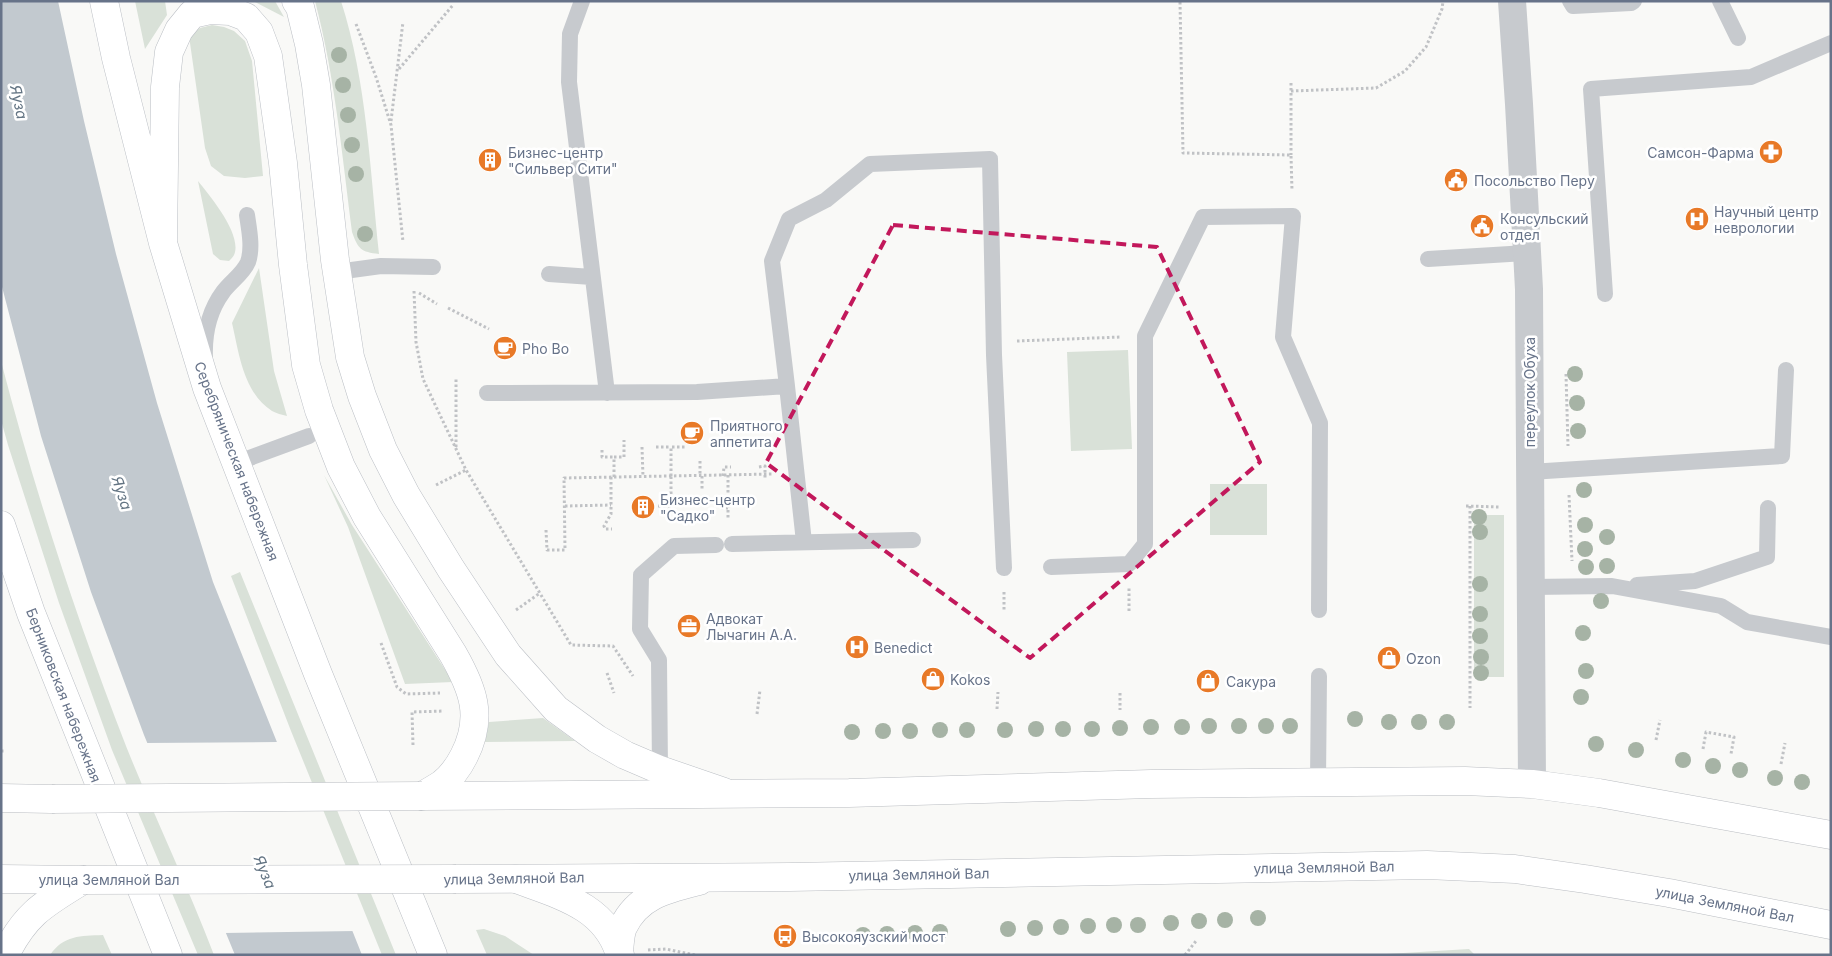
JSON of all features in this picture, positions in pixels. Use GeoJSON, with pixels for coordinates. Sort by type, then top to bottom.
{"type":"FeatureCollection","features":[{"type":"Feature","properties":{"kind":"main road","name":"Серебряническая набережная"},"geometry":{"type":"LineString","coordinates":[[104,1],[118,67],[163,243],[207,388],[318,674],[433,955]]}},
{"type":"Feature","properties":{"kind":"main road"},"geometry":{"type":"LineString","coordinates":[[296,1],[300,7],[316,85],[350,356],[365,405],[383,450],[406,495],[451,569],[508,655],[556,709],[597,739],[618,751],[660,770],[725,793]]}},
{"type":"Feature","properties":{"kind":"main road"},"geometry":{"type":"LineString","coordinates":[[163,243],[165,87],[169,52],[179,30],[192,14],[210,10],[230,11],[246,17],[259,32],[268,56],[283,163],[293,265],[306,365],[319,410],[341,467],[367,517],[453,654],[466,676],[472,693],[476,723],[472,742],[460,764],[443,783],[422,796]]}},
{"type":"Feature","properties":{"kind":"main road","name":"Берниковская набережная"},"geometry":{"type":"LineString","coordinates":[[1,526],[31,613],[168,955]]}},
{"type":"Feature","properties":{"kind":"main road"},"geometry":{"type":"LineString","coordinates":[[1,798],[849,793],[1151,784],[1465,781],[1532,784],[1830,831]]}},
{"type":"Feature","properties":{"kind":"main road"},"geometry":{"type":"LineString","coordinates":[[1,786],[14,791],[52,799]]}},
{"type":"Feature","properties":{"kind":"main road","name":"улица Земляной Вал"},"geometry":{"type":"LineString","coordinates":[[1,879],[713,878],[1437,865],[1515,869],[1585,879],[1669,893],[1831,925]]}},
{"type":"Feature","properties":{"kind":"main road"},"geometry":{"type":"LineString","coordinates":[[513,878],[569,899],[590,911],[609,929],[627,952]]}},
{"type":"Feature","properties":{"kind":"main road"},"geometry":{"type":"LineString","coordinates":[[627,952],[623,928],[635,909],[646,898],[669,889],[713,878]]}},
{"type":"Feature","properties":{"kind":"main road"},"geometry":{"type":"LineString","coordinates":[[4,955],[16,933],[31,916],[46,902],[83,880]]}},
{"type":"Feature","properties":{"kind":"street","name":"переулок Обуха"},"geometry":{"type":"LineString","coordinates":[[1512,1],[1520,104],[1529,289],[1532,784]]}},
{"type":"Feature","properties":{"kind":"lane"},"geometry":{"type":"LineString","coordinates":[[582,1],[570,34],[569,82],[607,393]]}},
{"type":"Feature","properties":{"kind":"lane"},"geometry":{"type":"LineString","coordinates":[[1570,1],[1573,6],[1631,3],[1634,1]]}},
{"type":"Feature","properties":{"kind":"lane"},"geometry":{"type":"LineString","coordinates":[[1720,1],[1738,38]]}},
{"type":"Feature","properties":{"kind":"lane"},"geometry":{"type":"LineString","coordinates":[[1605,294],[1591,89],[1751,77],[1831,43]]}},
{"type":"Feature","properties":{"kind":"lane"},"geometry":{"type":"LineString","coordinates":[[804,542],[788,386],[772,261],[789,219],[826,200],[870,164],[990,159],[994,342],[1004,568]]}},
{"type":"Feature","properties":{"kind":"lane"},"geometry":{"type":"LineString","coordinates":[[207,388],[204,346],[209,315],[223,291],[238,276],[248,261],[250,240],[247,215]]}},
{"type":"Feature","properties":{"kind":"lane"},"geometry":{"type":"LineString","coordinates":[[1051,567],[1129,564],[1145,544],[1145,336],[1203,217],[1293,216],[1283,336],[1320,423],[1319,610]]}},
{"type":"Feature","properties":{"kind":"lane"},"geometry":{"type":"LineString","coordinates":[[1428,259],[1527,253]]}},
{"type":"Feature","properties":{"kind":"lane"},"geometry":{"type":"LineString","coordinates":[[338,272],[381,266],[433,267]]}},
{"type":"Feature","properties":{"kind":"lane"},"geometry":{"type":"LineString","coordinates":[[549,274],[592,277]]}},
{"type":"Feature","properties":{"kind":"lane"},"geometry":{"type":"LineString","coordinates":[[1530,472],[1782,456],[1786,370]]}},
{"type":"Feature","properties":{"kind":"lane"},"geometry":{"type":"LineString","coordinates":[[487,393],[697,392],[788,386]]}},
{"type":"Feature","properties":{"kind":"lane"},"geometry":{"type":"LineString","coordinates":[[236,463],[310,436]]}},
{"type":"Feature","properties":{"kind":"lane"},"geometry":{"type":"LineString","coordinates":[[1531,588],[1695,581],[1767,557],[1768,508]]}},
{"type":"Feature","properties":{"kind":"lane"},"geometry":{"type":"LineString","coordinates":[[660,770],[659,660],[640,629],[641,575],[674,546],[913,540]]}},
{"type":"Feature","properties":{"kind":"lane"},"geometry":{"type":"LineString","coordinates":[[1612,586],[1721,606],[1747,622],[1831,637]]}},
{"type":"Feature","properties":{"kind":"lane"},"geometry":{"type":"LineString","coordinates":[[1318,781],[1319,676]]}},
{"type":"Feature","properties":{"kind":"path"},"geometry":{"type":"LineString","coordinates":[[1291,91],[1376,88],[1405,71],[1426,47],[1442,9],[1443,1]]}},
{"type":"Feature","properties":{"kind":"path"},"geometry":{"type":"LineString","coordinates":[[1180,2],[1183,153],[1291,156]]}},
{"type":"Feature","properties":{"kind":"path"},"geometry":{"type":"LineString","coordinates":[[398,69],[453,5]]}},
{"type":"Feature","properties":{"kind":"path"},"geometry":{"type":"LineString","coordinates":[[391,124],[403,22]]}},
{"type":"Feature","properties":{"kind":"path"},"geometry":{"type":"LineString","coordinates":[[356,24],[391,124],[403,243]]}},
{"type":"Feature","properties":{"kind":"path"},"geometry":{"type":"LineString","coordinates":[[1291,83],[1293,216]]}},
{"type":"Feature","properties":{"kind":"path"},"geometry":{"type":"LineString","coordinates":[[411,284],[414,290],[416,342],[423,378],[466,470],[571,645],[614,646],[634,677]]}},
{"type":"Feature","properties":{"kind":"path"},"geometry":{"type":"LineString","coordinates":[[414,290],[437,304]]}},
{"type":"Feature","properties":{"kind":"path"},"geometry":{"type":"LineString","coordinates":[[448,308],[489,329]]}},
{"type":"Feature","properties":{"kind":"path"},"geometry":{"type":"LineString","coordinates":[[994,342],[1145,336]]}},
{"type":"Feature","properties":{"kind":"path"},"geometry":{"type":"LineString","coordinates":[[456,377],[456,449]]}},
{"type":"Feature","properties":{"kind":"path"},"geometry":{"type":"LineString","coordinates":[[602,450],[602,457],[624,457],[624,440]]}},
{"type":"Feature","properties":{"kind":"path"},"geometry":{"type":"LineString","coordinates":[[656,447],[686,447]]}},
{"type":"Feature","properties":{"kind":"path"},"geometry":{"type":"LineString","coordinates":[[658,506],[671,506],[671,447]]}},
{"type":"Feature","properties":{"kind":"path"},"geometry":{"type":"LineString","coordinates":[[643,476],[644,449]]}},
{"type":"Feature","properties":{"kind":"path"},"geometry":{"type":"LineString","coordinates":[[610,450],[614,457]]}},
{"type":"Feature","properties":{"kind":"path"},"geometry":{"type":"LineString","coordinates":[[612,529],[605,529],[604,526],[613,515],[611,505],[613,495],[612,477],[614,457],[617,450]]}},
{"type":"Feature","properties":{"kind":"path"},"geometry":{"type":"LineString","coordinates":[[700,461],[702,489]]}},
{"type":"Feature","properties":{"kind":"path"},"geometry":{"type":"LineString","coordinates":[[760,467],[765,466],[765,478]]}},
{"type":"Feature","properties":{"kind":"path"},"geometry":{"type":"LineString","coordinates":[[726,519],[729,519],[727,514],[730,496],[724,467],[731,467]]}},
{"type":"Feature","properties":{"kind":"path"},"geometry":{"type":"LineString","coordinates":[[436,486],[466,470]]}},
{"type":"Feature","properties":{"kind":"path"},"geometry":{"type":"LineString","coordinates":[[749,479],[750,474]]}},
{"type":"Feature","properties":{"kind":"path"},"geometry":{"type":"LineString","coordinates":[[546,530],[547,550],[565,550],[564,478],[780,474]]}},
{"type":"Feature","properties":{"kind":"path"},"geometry":{"type":"LineString","coordinates":[[722,502],[722,508],[728,508]]}},
{"type":"Feature","properties":{"kind":"path"},"geometry":{"type":"LineString","coordinates":[[559,510],[611,505]]}},
{"type":"Feature","properties":{"kind":"path"},"geometry":{"type":"LineString","coordinates":[[1470,708],[1468,506],[1508,507]]}},
{"type":"Feature","properties":{"kind":"path"},"geometry":{"type":"LineString","coordinates":[[516,610],[540,593]]}},
{"type":"Feature","properties":{"kind":"path"},"geometry":{"type":"LineString","coordinates":[[381,643],[397,687],[406,694],[439,693]]}},
{"type":"Feature","properties":{"kind":"path"},"geometry":{"type":"LineString","coordinates":[[607,672],[614,693]]}},
{"type":"Feature","properties":{"kind":"path"},"geometry":{"type":"LineString","coordinates":[[757,714],[760,690]]}},
{"type":"Feature","properties":{"kind":"path"},"geometry":{"type":"LineString","coordinates":[[998,692],[998,709]]}},
{"type":"Feature","properties":{"kind":"path"},"geometry":{"type":"LineString","coordinates":[[1120,693],[1120,710]]}},
{"type":"Feature","properties":{"kind":"path"},"geometry":{"type":"LineString","coordinates":[[413,746],[412,712],[440,711]]}},
{"type":"Feature","properties":{"kind":"path"},"geometry":{"type":"LineString","coordinates":[[1656,740],[1660,720]]}},
{"type":"Feature","properties":{"kind":"path"},"geometry":{"type":"LineString","coordinates":[[1703,749],[1706,732],[1722,733],[1734,737],[1731,754]]}},
{"type":"Feature","properties":{"kind":"path"},"geometry":{"type":"LineString","coordinates":[[1782,764],[1785,743]]}},
{"type":"Feature","properties":{"kind":"path"},"geometry":{"type":"LineString","coordinates":[[1185,955],[1196,941]]}},
{"type":"Feature","properties":{"kind":"path"},"geometry":{"type":"LineString","coordinates":[[627,952],[666,949],[695,955]]}},
{"type":"Feature","properties":{"kind":"highlighted area"},"geometry":{"type":"Polygon","coordinates":[[[893,225],[1157,247],[1260,462],[1030,658],[766,463],[893,225]]]}},
{"type":"Feature","properties":{"kind":"shaded area"},"geometry":{"type":"Polygon","coordinates":[[[135,1],[165,1],[167,15],[145,49],[135,1]]]}},
{"type":"Feature","properties":{"kind":"shaded area"},"geometry":{"type":"Polygon","coordinates":[[[253,1],[275,1],[284,17],[253,1]]]}},
{"type":"Feature","properties":{"kind":"shaded area"},"geometry":{"type":"Polygon","coordinates":[[[315,1],[341,1],[350,32],[362,94],[379,254],[361,249],[352,232],[333,87],[315,1]]]}},
{"type":"Feature","properties":{"kind":"shaded area"},"geometry":{"type":"Polygon","coordinates":[[[212,25],[234,31],[245,41],[252,61],[263,176],[245,178],[224,176],[211,166],[205,148],[189,36],[200,28],[212,25]]]}},
{"type":"Feature","properties":{"kind":"shaded area"},"geometry":{"type":"Polygon","coordinates":[[[198,181],[224,216],[234,237],[236,247],[234,255],[229,261],[220,260],[213,254],[198,181]]]}},
{"type":"Feature","properties":{"kind":"shaded area"},"geometry":{"type":"Polygon","coordinates":[[[259,268],[274,371],[287,416],[272,411],[262,403],[248,383],[240,359],[232,323],[259,268]]]}},
{"type":"Feature","properties":{"kind":"shaded area"},"geometry":{"type":"Polygon","coordinates":[[[1128,350],[1132,449],[1071,451],[1067,352],[1128,350]]]}},
{"type":"Feature","properties":{"kind":"shaded area"},"geometry":{"type":"Polygon","coordinates":[[[1,361],[28,459],[91,651],[126,746],[214,955],[198,955],[112,750],[59,603],[1,420],[1,361]]]}},
{"type":"Feature","properties":{"kind":"shaded area"},"geometry":{"type":"Polygon","coordinates":[[[324,475],[352,525],[453,682],[405,684],[348,527],[324,475]]]}},
{"type":"Feature","properties":{"kind":"shaded area"},"geometry":{"type":"Polygon","coordinates":[[[1210,484],[1267,484],[1267,535],[1210,535],[1210,484]]]}},
{"type":"Feature","properties":{"kind":"shaded area"},"geometry":{"type":"Polygon","coordinates":[[[1474,515],[1504,515],[1504,677],[1474,677],[1474,515]]]}},
{"type":"Feature","properties":{"kind":"shaded area"},"geometry":{"type":"Polygon","coordinates":[[[240,572],[396,955],[382,955],[291,731],[231,576],[240,572]]]}},
{"type":"Feature","properties":{"kind":"shaded area"},"geometry":{"type":"Polygon","coordinates":[[[543,718],[575,741],[485,742],[489,722],[543,718]]]}},
{"type":"Feature","properties":{"kind":"shaded area"},"geometry":{"type":"Polygon","coordinates":[[[484,929],[505,936],[534,955],[487,955],[476,930],[484,929]]]}},
{"type":"Feature","properties":{"kind":"shaded area"},"geometry":{"type":"Polygon","coordinates":[[[103,935],[112,955],[50,955],[55,948],[67,940],[80,936],[103,935]]]}},
{"type":"Feature","properties":{"kind":"shaded area"},"geometry":{"type":"Polygon","coordinates":[[[1469,949],[1475,955],[1370,955],[1469,949]]]}},
{"type":"Feature","properties":{"kind":"water","name":"Яуза"},"geometry":{"type":"Polygon","coordinates":[[[1,1],[58,1],[116,254],[157,403],[213,582],[362,955],[235,955],[144,735],[91,592],[41,436],[1,283],[1,1]]]}},
{"type":"Feature","properties":{"kind":"pier"},"geometry":{"type":"Polygon","coordinates":[[[278,742],[355,931],[224,933],[145,743],[278,742]]]}},
{"type":"Feature","properties":{"kind":"place","name":"Самсон-Фарма"},"geometry":{"type":"Point","coordinates":[1771,152]}},
{"type":"Feature","properties":{"kind":"place","name":"Бизнес-центр \"Сильвер Сити\""},"geometry":{"type":"Point","coordinates":[490,160]}},
{"type":"Feature","properties":{"kind":"place","name":"Посольство Перу"},"geometry":{"type":"Point","coordinates":[1456,180]}},
{"type":"Feature","properties":{"kind":"place","name":"Научный центр неврологии"},"geometry":{"type":"Point","coordinates":[1697,219]}},
{"type":"Feature","properties":{"kind":"place","name":"Консульский отдел"},"geometry":{"type":"Point","coordinates":[1482,226]}},
{"type":"Feature","properties":{"kind":"place","name":"Pho Bo"},"geometry":{"type":"Point","coordinates":[505,348]}},
{"type":"Feature","properties":{"kind":"place","name":"Приятного аппетита"},"geometry":{"type":"Point","coordinates":[692,433]}},
{"type":"Feature","properties":{"kind":"place","name":"Бизнес-центр \"Садко\""},"geometry":{"type":"Point","coordinates":[643,507]}},
{"type":"Feature","properties":{"kind":"place","name":"Адвокат Лычагин А.А."},"geometry":{"type":"Point","coordinates":[689,626]}},
{"type":"Feature","properties":{"kind":"place","name":"Benedict"},"geometry":{"type":"Point","coordinates":[857,647]}},
{"type":"Feature","properties":{"kind":"place","name":"Ozon"},"geometry":{"type":"Point","coordinates":[1389,658]}},
{"type":"Feature","properties":{"kind":"place","name":"Kokos"},"geometry":{"type":"Point","coordinates":[933,679]}},
{"type":"Feature","properties":{"kind":"place","name":"Сакура"},"geometry":{"type":"Point","coordinates":[1208,681]}},
{"type":"Feature","properties":{"kind":"place","name":"Высокояузский мост"},"geometry":{"type":"Point","coordinates":[785,936]}}]}
